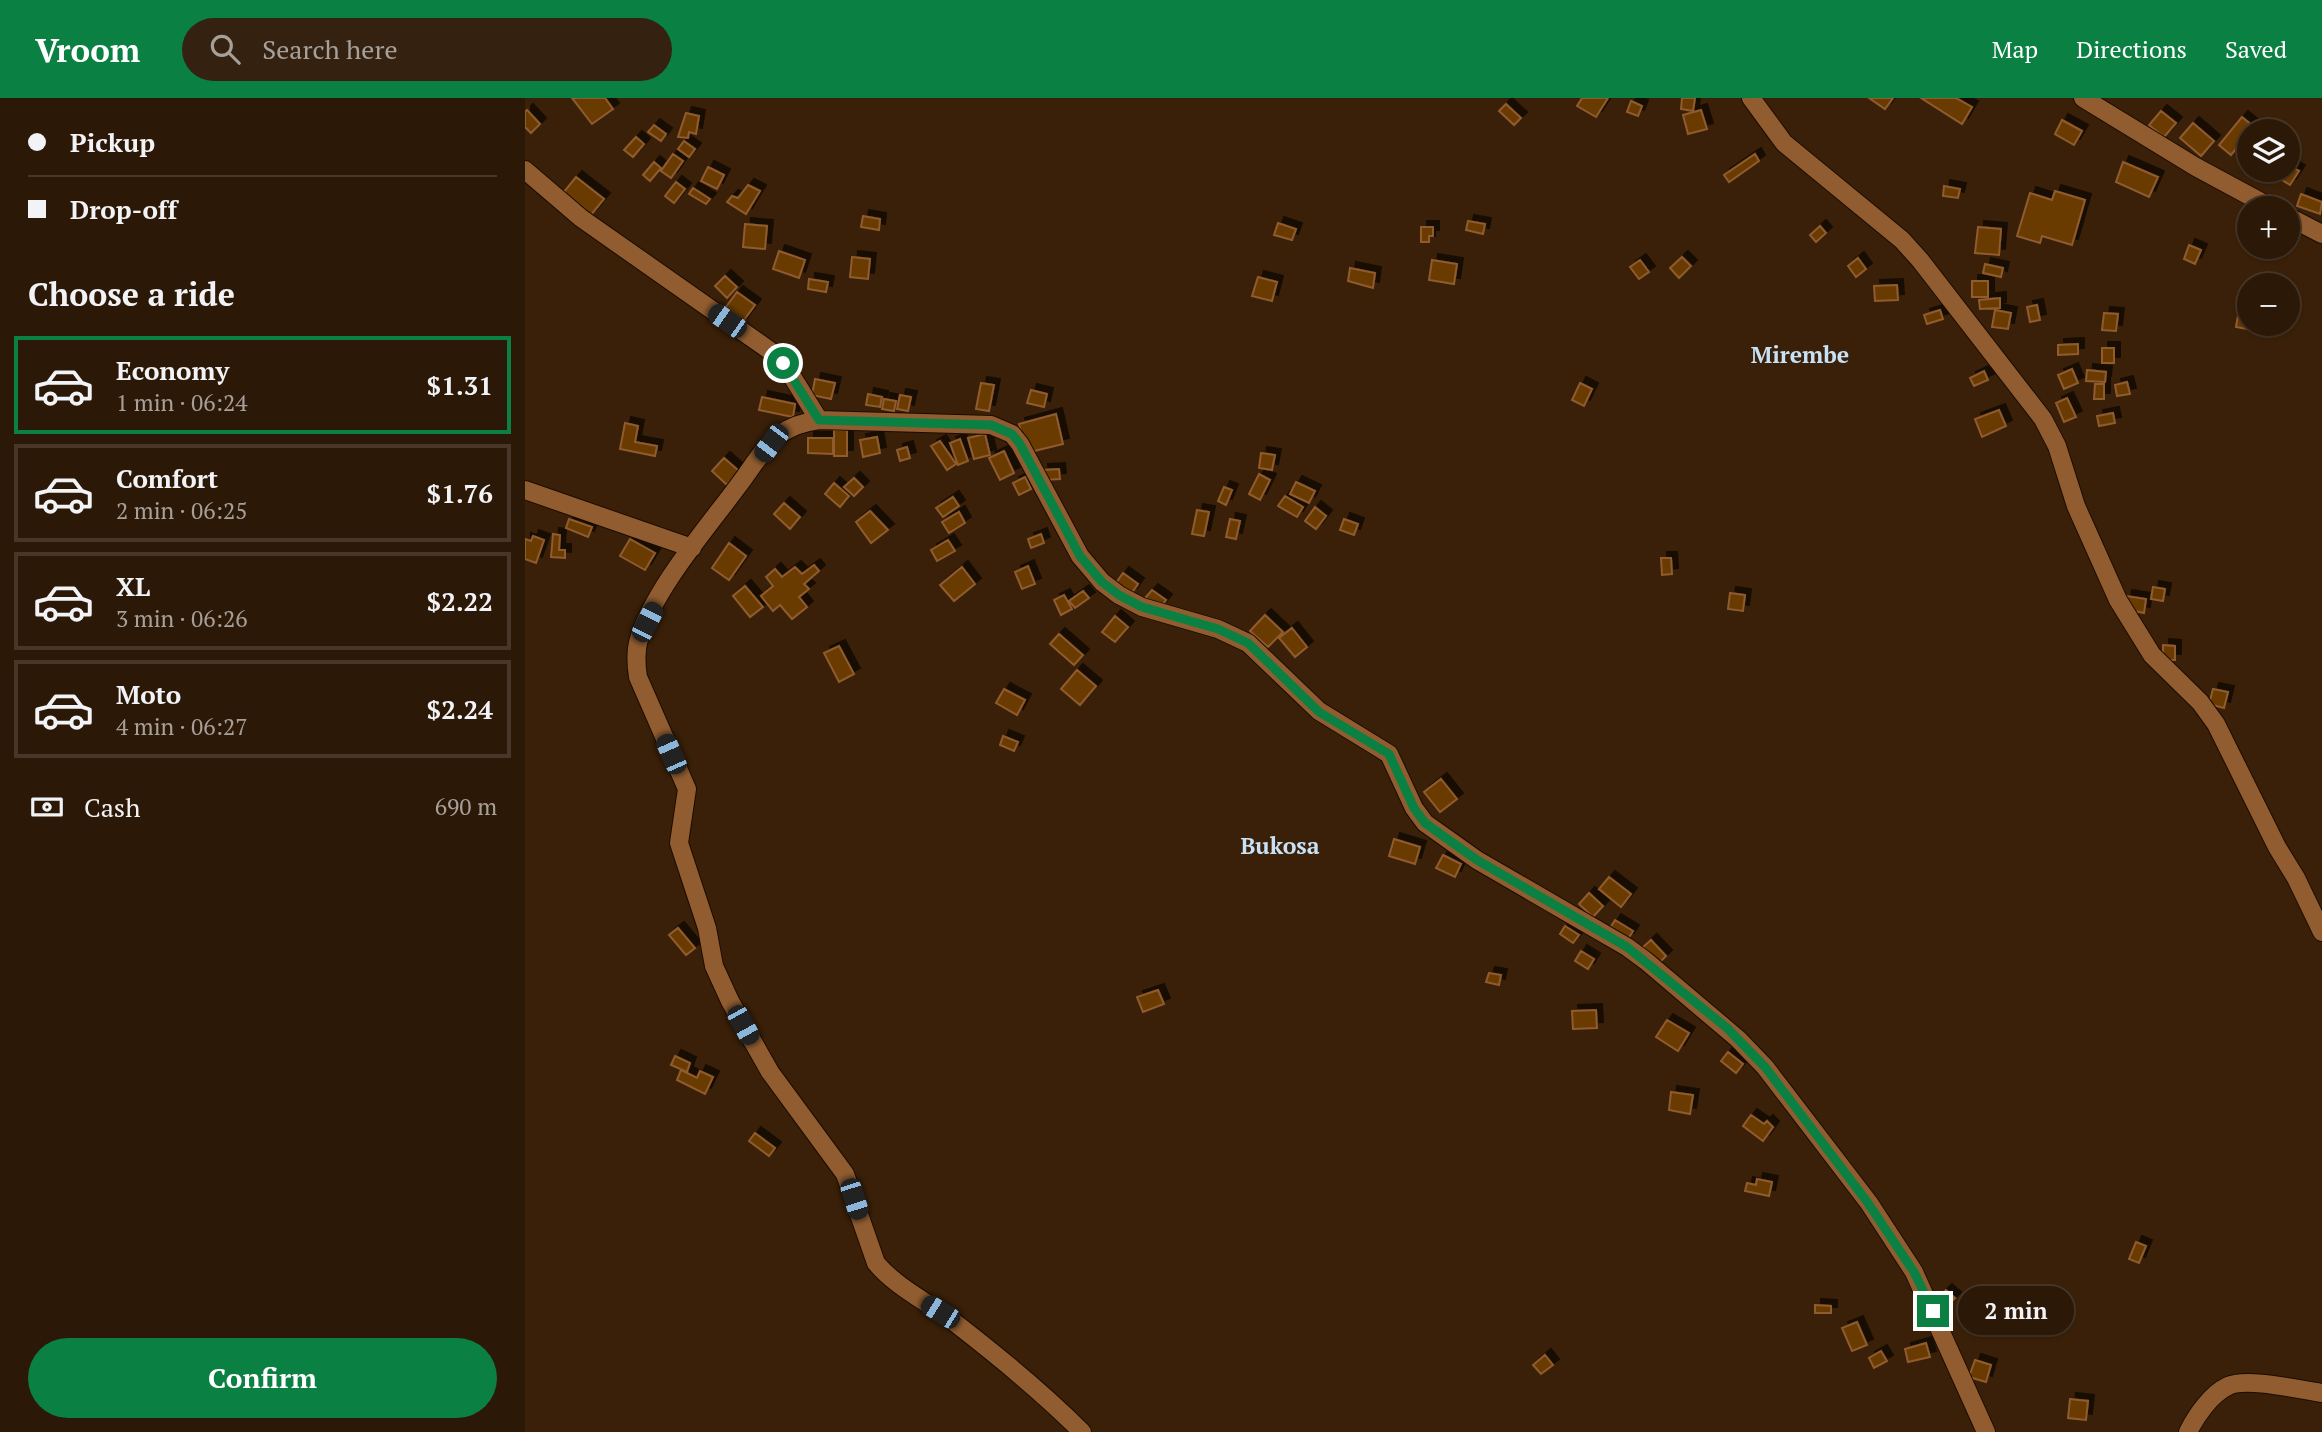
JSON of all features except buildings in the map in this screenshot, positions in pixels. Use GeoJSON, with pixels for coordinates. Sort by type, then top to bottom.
{"type":"FeatureCollection","features":[{"type":"Feature","properties":{"kind":"street"},"geometry":{"type":"LineString","coordinates":[[1752,98],[1784,144],[1894,233],[1920,260],[2043,419],[2057,446],[2076,506],[2117,600],[2152,655],[2200,702],[2216,724],[2322,932]]}},
{"type":"Feature","properties":{"kind":"street"},"geometry":{"type":"LineString","coordinates":[[2083,98],[2196,167],[2250,196]]}},
{"type":"Feature","properties":{"kind":"street"},"geometry":{"type":"LineString","coordinates":[[525,170],[581,218],[769,350],[793,378],[819,420]]}},
{"type":"Feature","properties":{"kind":"street"},"geometry":{"type":"LineString","coordinates":[[2300,223],[2322,234]]}},
{"type":"Feature","properties":{"kind":"street"},"geometry":{"type":"LineString","coordinates":[[1082,1432],[956,1323],[885,1274],[876,1263],[845,1174],[769,1072],[714,966],[707,928],[680,843],[687,789],[638,677],[636,659],[639,640],[662,592],[771,443],[793,426],[819,420],[991,425],[1012,434],[1080,556],[1102,582],[1142,607],[1218,629],[1248,643],[1319,712],[1389,754],[1414,808],[1425,823],[1477,860],[1627,947],[1727,1028],[1765,1067],[1868,1203],[1914,1272],[1986,1432]]}},
{"type":"Feature","properties":{"kind":"street"},"geometry":{"type":"LineString","coordinates":[[525,490],[692,548]]}},
{"type":"Feature","properties":{"kind":"street"},"geometry":{"type":"LineString","coordinates":[[2187,1432],[2213,1397],[2229,1385],[2261,1383],[2322,1393]]}},
{"type":"Feature","properties":{"kind":"district","name":"Mirembe"},"geometry":{"type":"Point","coordinates":[1800,354]}},
{"type":"Feature","properties":{"kind":"district","name":"Bukosa"},"geometry":{"type":"Point","coordinates":[1280,845]}},
{"type":"Feature","properties":{"kind":"route"},"geometry":{"type":"LineString","coordinates":[[783,363],[819,420],[991,425],[1012,434],[1020,444],[1080,556],[1102,582],[1142,607],[1218,629],[1248,643],[1319,712],[1389,754],[1414,808],[1425,823],[1477,860],[1627,947],[1727,1028],[1765,1067],[1868,1203],[1914,1272],[1933,1311]]}}]}
